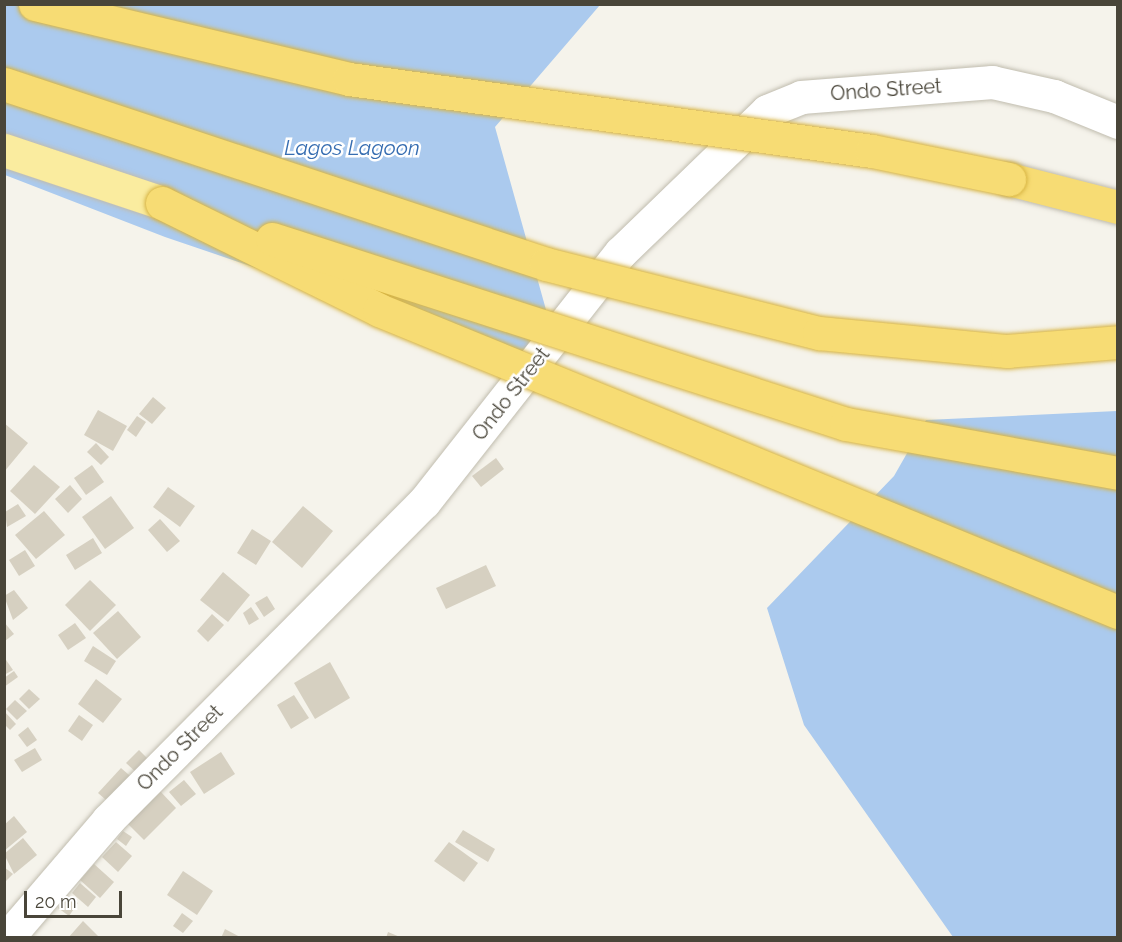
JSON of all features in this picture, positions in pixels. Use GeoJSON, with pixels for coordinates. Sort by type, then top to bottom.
{"type":"FeatureCollection","features":[{"type":"Feature","properties":{"kind":"highway"},"geometry":{"type":"LineString","coordinates":[[35,4],[349,79],[872,151],[1009,179],[1118,207]]}},
{"type":"Feature","properties":{"kind":"highway"},"geometry":{"type":"LineString","coordinates":[[4,84],[546,264],[819,333],[1007,351],[1118,342]]}},
{"type":"Feature","properties":{"kind":"highway"},"geometry":{"type":"LineString","coordinates":[[162,203],[846,424],[1118,472]]}},
{"type":"Feature","properties":{"kind":"highway"},"geometry":{"type":"LineString","coordinates":[[162,203],[379,310],[1118,612]]}},
{"type":"Feature","properties":{"kind":"main road"},"geometry":{"type":"LineString","coordinates":[[4,150],[162,203]]}},
{"type":"Feature","properties":{"kind":"street","name":"Ondo Street"},"geometry":{"type":"LineString","coordinates":[[7,938],[108,820],[424,502],[620,253],[767,111],[801,97],[992,82],[1054,96],[1118,122]]}},
{"type":"Feature","properties":{"kind":"water","name":"Lagos Lagoon"},"geometry":{"type":"Polygon","coordinates":[[[4,5],[600,5],[495,127],[555,342],[554,369],[165,237],[5,175],[4,5]]]}},
{"type":"Feature","properties":{"kind":"water"},"geometry":{"type":"Polygon","coordinates":[[[1117,411],[1117,937],[953,937],[804,725],[767,608],[894,476],[926,420],[1117,411]]]}},
{"type":"Feature","properties":{"kind":"building"},"geometry":{"type":"Polygon","coordinates":[[[153,397],[166,408],[152,424],[139,414],[153,397]]]}},
{"type":"Feature","properties":{"kind":"building"},"geometry":{"type":"Polygon","coordinates":[[[98,410],[127,426],[113,451],[84,435],[98,410]]]}},
{"type":"Feature","properties":{"kind":"building"},"geometry":{"type":"Polygon","coordinates":[[[137,416],[146,422],[136,437],[127,430],[137,416]]]}},
{"type":"Feature","properties":{"kind":"building"},"geometry":{"type":"Polygon","coordinates":[[[4,423],[28,443],[4,472],[4,423]]]}},
{"type":"Feature","properties":{"kind":"building"},"geometry":{"type":"Polygon","coordinates":[[[96,443],[109,457],[101,465],[87,452],[96,443]]]}},
{"type":"Feature","properties":{"kind":"building"},"geometry":{"type":"Polygon","coordinates":[[[496,458],[504,469],[481,487],[472,476],[496,458]]]}},
{"type":"Feature","properties":{"kind":"building"},"geometry":{"type":"Polygon","coordinates":[[[34,465],[60,487],[35,514],[10,491],[34,465]]]}},
{"type":"Feature","properties":{"kind":"building"},"geometry":{"type":"Polygon","coordinates":[[[92,465],[104,482],[86,495],[74,478],[92,465]]]}},
{"type":"Feature","properties":{"kind":"building"},"geometry":{"type":"Polygon","coordinates":[[[70,485],[82,499],[68,513],[55,499],[70,485]]]}},
{"type":"Feature","properties":{"kind":"building"},"geometry":{"type":"Polygon","coordinates":[[[168,487],[195,506],[180,527],[153,507],[168,487]]]}},
{"type":"Feature","properties":{"kind":"building"},"geometry":{"type":"Polygon","coordinates":[[[111,496],[134,528],[105,549],[82,517],[111,496]]]}},
{"type":"Feature","properties":{"kind":"building"},"geometry":{"type":"Polygon","coordinates":[[[18,504],[26,516],[7,527],[5,512],[18,504]]]}},
{"type":"Feature","properties":{"kind":"building"},"geometry":{"type":"Polygon","coordinates":[[[303,506],[333,531],[302,568],[272,542],[303,506]]]}},
{"type":"Feature","properties":{"kind":"building"},"geometry":{"type":"Polygon","coordinates":[[[44,511],[65,535],[36,559],[15,535],[44,511]]]}},
{"type":"Feature","properties":{"kind":"building"},"geometry":{"type":"Polygon","coordinates":[[[160,519],[180,541],[167,552],[148,530],[160,519]]]}},
{"type":"Feature","properties":{"kind":"building"},"geometry":{"type":"Polygon","coordinates":[[[252,529],[271,541],[256,565],[237,553],[252,529]]]}},
{"type":"Feature","properties":{"kind":"building"},"geometry":{"type":"Polygon","coordinates":[[[93,538],[102,553],[75,570],[66,555],[93,538]]]}},
{"type":"Feature","properties":{"kind":"building"},"geometry":{"type":"Polygon","coordinates":[[[25,550],[35,566],[19,576],[9,560],[25,550]]]}},
{"type":"Feature","properties":{"kind":"building"},"geometry":{"type":"Polygon","coordinates":[[[486,565],[496,586],[446,609],[436,588],[486,565]]]}},
{"type":"Feature","properties":{"kind":"building"},"geometry":{"type":"Polygon","coordinates":[[[223,572],[250,595],[228,622],[200,600],[223,572]]]}},
{"type":"Feature","properties":{"kind":"building"},"geometry":{"type":"Polygon","coordinates":[[[90,580],[116,605],[90,631],[65,605],[90,580]]]}},
{"type":"Feature","properties":{"kind":"building"},"geometry":{"type":"Polygon","coordinates":[[[14,590],[28,608],[13,620],[4,596],[14,590]]]}},
{"type":"Feature","properties":{"kind":"building"},"geometry":{"type":"Polygon","coordinates":[[[267,596],[275,609],[264,617],[255,603],[267,596]]]}},
{"type":"Feature","properties":{"kind":"building"},"geometry":{"type":"Polygon","coordinates":[[[251,607],[259,619],[249,625],[243,613],[251,607]]]}},
{"type":"Feature","properties":{"kind":"building"},"geometry":{"type":"Polygon","coordinates":[[[118,611],[141,637],[117,659],[93,633],[118,611]]]}},
{"type":"Feature","properties":{"kind":"building"},"geometry":{"type":"Polygon","coordinates":[[[212,614],[224,625],[208,642],[197,631],[212,614]]]}},
{"type":"Feature","properties":{"kind":"building"},"geometry":{"type":"Polygon","coordinates":[[[4,622],[14,634],[5,641],[4,640],[4,622]]]}},
{"type":"Feature","properties":{"kind":"building"},"geometry":{"type":"Polygon","coordinates":[[[75,623],[86,638],[68,650],[58,635],[75,623]]]}},
{"type":"Feature","properties":{"kind":"building"},"geometry":{"type":"Polygon","coordinates":[[[93,646],[116,661],[107,675],[84,661],[93,646]]]}},
{"type":"Feature","properties":{"kind":"building"},"geometry":{"type":"Polygon","coordinates":[[[4,657],[13,670],[4,675],[4,657]]]}},
{"type":"Feature","properties":{"kind":"building"},"geometry":{"type":"Polygon","coordinates":[[[330,662],[350,698],[315,719],[294,683],[330,662]]]}},
{"type":"Feature","properties":{"kind":"building"},"geometry":{"type":"Polygon","coordinates":[[[14,671],[18,677],[4,687],[4,678],[14,671]]]}},
{"type":"Feature","properties":{"kind":"building"},"geometry":{"type":"Polygon","coordinates":[[[96,679],[122,699],[103,723],[78,704],[96,679]]]}},
{"type":"Feature","properties":{"kind":"building"},"geometry":{"type":"Polygon","coordinates":[[[29,689],[40,699],[29,709],[19,699],[29,689]]]}},
{"type":"Feature","properties":{"kind":"building"},"geometry":{"type":"Polygon","coordinates":[[[294,695],[309,718],[291,729],[277,705],[294,695]]]}},
{"type":"Feature","properties":{"kind":"building"},"geometry":{"type":"Polygon","coordinates":[[[15,700],[27,711],[17,720],[6,709],[15,700]]]}},
{"type":"Feature","properties":{"kind":"building"},"geometry":{"type":"Polygon","coordinates":[[[4,711],[16,724],[10,730],[4,724],[4,711]]]}},
{"type":"Feature","properties":{"kind":"building"},"geometry":{"type":"Polygon","coordinates":[[[79,715],[93,725],[82,741],[68,731],[79,715]]]}},
{"type":"Feature","properties":{"kind":"building"},"geometry":{"type":"Polygon","coordinates":[[[28,727],[37,740],[27,747],[18,735],[28,727]]]}},
{"type":"Feature","properties":{"kind":"building"},"geometry":{"type":"Polygon","coordinates":[[[35,748],[42,760],[22,772],[14,760],[35,748]]]}},
{"type":"Feature","properties":{"kind":"building"},"geometry":{"type":"Polygon","coordinates":[[[139,750],[152,763],[139,775],[126,763],[139,750]]]}},
{"type":"Feature","properties":{"kind":"building"},"geometry":{"type":"Polygon","coordinates":[[[221,752],[235,774],[204,794],[190,772],[221,752]]]}},
{"type":"Feature","properties":{"kind":"building"},"geometry":{"type":"Polygon","coordinates":[[[121,768],[136,781],[113,806],[98,793],[121,768]]]}},
{"type":"Feature","properties":{"kind":"building"},"geometry":{"type":"Polygon","coordinates":[[[184,780],[196,794],[181,806],[169,792],[184,780]]]}},
{"type":"Feature","properties":{"kind":"building"},"geometry":{"type":"Polygon","coordinates":[[[160,791],[176,808],[144,840],[127,823],[160,791]]]}},
{"type":"Feature","properties":{"kind":"building"},"geometry":{"type":"Polygon","coordinates":[[[14,816],[27,832],[4,851],[4,825],[14,816]]]}},
{"type":"Feature","properties":{"kind":"building"},"geometry":{"type":"Polygon","coordinates":[[[463,830],[495,849],[488,862],[455,842],[463,830]]]}},
{"type":"Feature","properties":{"kind":"building"},"geometry":{"type":"Polygon","coordinates":[[[123,831],[132,837],[126,846],[117,839],[123,831]]]}},
{"type":"Feature","properties":{"kind":"building"},"geometry":{"type":"Polygon","coordinates":[[[23,838],[37,855],[14,874],[4,854],[23,838]]]}},
{"type":"Feature","properties":{"kind":"building"},"geometry":{"type":"Polygon","coordinates":[[[116,842],[132,856],[118,872],[102,857],[116,842]]]}},
{"type":"Feature","properties":{"kind":"building"},"geometry":{"type":"Polygon","coordinates":[[[449,842],[478,863],[464,882],[434,861],[449,842]]]}},
{"type":"Feature","properties":{"kind":"building"},"geometry":{"type":"Polygon","coordinates":[[[94,864],[114,882],[100,898],[80,880],[94,864]]]}},
{"type":"Feature","properties":{"kind":"building"},"geometry":{"type":"Polygon","coordinates":[[[4,867],[13,874],[4,883],[4,867]]]}},
{"type":"Feature","properties":{"kind":"building"},"geometry":{"type":"Polygon","coordinates":[[[183,871],[213,891],[197,915],[167,895],[183,871]]]}},
{"type":"Feature","properties":{"kind":"building"},"geometry":{"type":"Polygon","coordinates":[[[80,883],[96,897],[88,907],[72,893],[80,883]]]}},
{"type":"Feature","properties":{"kind":"building"},"geometry":{"type":"Polygon","coordinates":[[[67,895],[78,903],[69,916],[58,908],[67,895]]]}},
{"type":"Feature","properties":{"kind":"building"},"geometry":{"type":"Polygon","coordinates":[[[182,913],[193,921],[183,933],[173,926],[182,913]]]}},
{"type":"Feature","properties":{"kind":"building"},"geometry":{"type":"Polygon","coordinates":[[[83,921],[100,938],[68,938],[83,921]]]}},
{"type":"Feature","properties":{"kind":"building"},"geometry":{"type":"Polygon","coordinates":[[[225,929],[242,938],[221,938],[225,929]]]}},
{"type":"Feature","properties":{"kind":"building"},"geometry":{"type":"Polygon","coordinates":[[[388,932],[400,937],[400,938],[386,938],[388,932]]]}}]}
